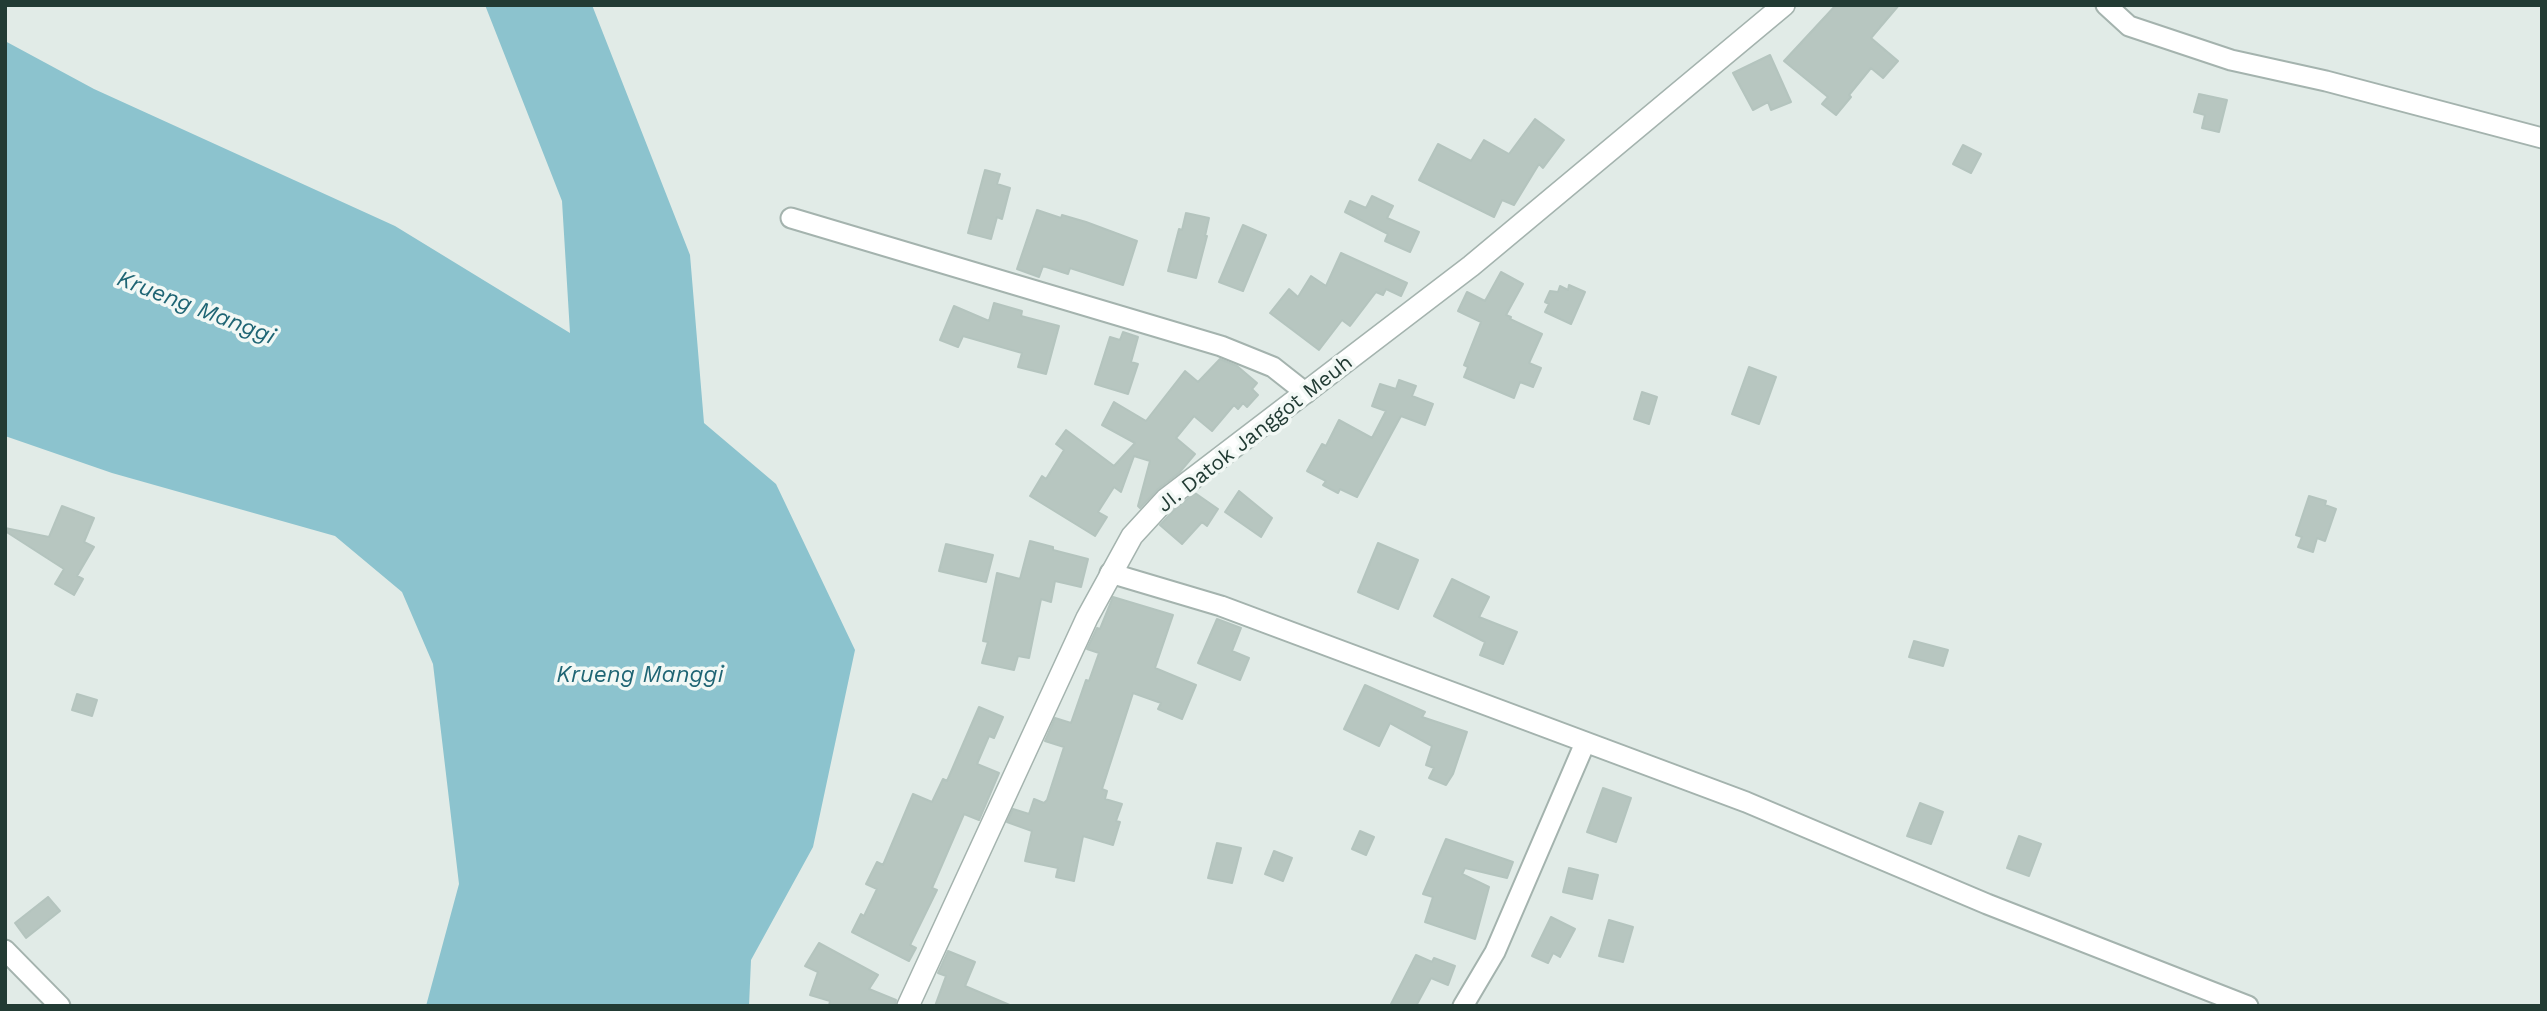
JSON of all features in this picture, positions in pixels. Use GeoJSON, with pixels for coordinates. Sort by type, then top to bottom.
{"type":"FeatureCollection","features":[{"type":"Feature","properties":{"kind":"street","name":"JI. Datok Janggot Meuh"},"geometry":{"type":"LineString","coordinates":[[908,1006],[1110,573],[1132,536],[1166,499],[1471,266],[1784,5]]}},
{"type":"Feature","properties":{"kind":"street"},"geometry":{"type":"LineString","coordinates":[[2106,5],[2129,26],[2231,60],[2326,81],[2542,138]]}},
{"type":"Feature","properties":{"kind":"street"},"geometry":{"type":"LineString","coordinates":[[792,218],[1221,346],[1273,367],[1306,393]]}},
{"type":"Feature","properties":{"kind":"street"},"geometry":{"type":"LineString","coordinates":[[1110,573],[1221,606],[1746,802],[1987,904],[2248,1006]]}},
{"type":"Feature","properties":{"kind":"street"},"geometry":{"type":"LineString","coordinates":[[1463,1006],[1495,952],[1585,743]]}},
{"type":"Feature","properties":{"kind":"street"},"geometry":{"type":"LineString","coordinates":[[5,950],[60,1006]]}},
{"type":"Feature","properties":{"kind":"water","name":"Krueng Manggi"},"geometry":{"type":"Polygon","coordinates":[[[485,5],[592,5],[690,255],[704,423],[776,484],[855,650],[813,847],[751,960],[749,1006],[426,1006],[459,884],[433,664],[402,592],[335,536],[112,473],[5,436],[5,41],[94,89],[395,226],[570,333],[562,201],[485,5]]]}},
{"type":"Feature","properties":{"kind":"building"},"geometry":{"type":"Polygon","coordinates":[[[1836,5],[1899,5],[1871,38],[1898,61],[1883,78],[1871,68],[1836,115],[1822,104],[1828,97],[1784,61],[1836,5]]]}},
{"type":"Feature","properties":{"kind":"building"},"geometry":{"type":"Polygon","coordinates":[[[1770,55],[1791,102],[1771,110],[1768,102],[1753,110],[1733,73],[1770,55]]]}},
{"type":"Feature","properties":{"kind":"building"},"geometry":{"type":"Polygon","coordinates":[[[2199,94],[2227,100],[2219,132],[2202,128],[2205,115],[2194,112],[2199,94]]]}},
{"type":"Feature","properties":{"kind":"building"},"geometry":{"type":"Polygon","coordinates":[[[1535,119],[1564,140],[1543,168],[1539,164],[1514,205],[1502,200],[1494,217],[1419,180],[1438,144],[1471,161],[1484,140],[1509,154],[1535,119]]]}},
{"type":"Feature","properties":{"kind":"building"},"geometry":{"type":"Polygon","coordinates":[[[1963,145],[1981,154],[1971,173],[1953,164],[1963,145]]]}},
{"type":"Feature","properties":{"kind":"building"},"geometry":{"type":"Polygon","coordinates":[[[985,170],[1000,174],[997,184],[1010,188],[1002,219],[997,217],[991,239],[968,233],[985,170]]]}},
{"type":"Feature","properties":{"kind":"building"},"geometry":{"type":"Polygon","coordinates":[[[1372,196],[1393,206],[1387,218],[1419,232],[1410,252],[1385,241],[1388,234],[1345,212],[1350,201],[1366,208],[1372,196]]]}},
{"type":"Feature","properties":{"kind":"building"},"geometry":{"type":"Polygon","coordinates":[[[1037,210],[1086,222],[1137,241],[1123,285],[1070,268],[1068,274],[1043,266],[1039,277],[1017,269],[1037,210]]]}},
{"type":"Feature","properties":{"kind":"building"},"geometry":{"type":"Polygon","coordinates":[[[1186,213],[1209,218],[1196,278],[1168,271],[1186,213]]]}},
{"type":"Feature","properties":{"kind":"building"},"geometry":{"type":"Polygon","coordinates":[[[1243,225],[1266,235],[1243,291],[1219,282],[1243,225]]]}},
{"type":"Feature","properties":{"kind":"building"},"geometry":{"type":"Polygon","coordinates":[[[1341,253],[1407,283],[1401,296],[1386,289],[1383,295],[1376,292],[1350,326],[1342,320],[1319,350],[1270,313],[1289,289],[1298,297],[1311,276],[1326,286],[1341,253]]]}},
{"type":"Feature","properties":{"kind":"building"},"geometry":{"type":"Polygon","coordinates":[[[1501,272],[1523,284],[1506,315],[1542,334],[1529,363],[1541,368],[1533,387],[1520,382],[1514,398],[1464,377],[1468,367],[1464,365],[1481,322],[1458,311],[1467,292],[1485,301],[1501,272]]]}},
{"type":"Feature","properties":{"kind":"building"},"geometry":{"type":"Polygon","coordinates":[[[1569,285],[1585,292],[1571,324],[1545,312],[1549,304],[1545,302],[1550,291],[1558,292],[1560,286],[1568,290],[1569,285]]]}},
{"type":"Feature","properties":{"kind":"building"},"geometry":{"type":"Polygon","coordinates":[[[994,303],[1022,311],[1021,316],[1059,326],[1046,374],[1018,367],[1022,353],[963,336],[958,347],[940,340],[954,306],[989,321],[994,303]]]}},
{"type":"Feature","properties":{"kind":"building"},"geometry":{"type":"Polygon","coordinates":[[[1123,332],[1138,337],[1131,362],[1138,364],[1128,394],[1095,384],[1110,337],[1120,340],[1123,332]]]}},
{"type":"Feature","properties":{"kind":"building"},"geometry":{"type":"Polygon","coordinates":[[[1220,359],[1237,366],[1257,383],[1252,389],[1258,395],[1247,407],[1243,403],[1238,409],[1234,405],[1212,431],[1194,416],[1176,438],[1195,454],[1179,473],[1158,489],[1140,508],[1138,506],[1150,461],[1134,456],[1121,492],[1114,487],[1098,512],[1107,517],[1095,536],[1030,496],[1042,476],[1046,479],[1064,450],[1056,444],[1066,430],[1114,466],[1135,443],[1102,425],[1114,402],[1146,421],[1185,371],[1198,382],[1220,359]]]}},
{"type":"Feature","properties":{"kind":"building"},"geometry":{"type":"Polygon","coordinates":[[[1749,367],[1776,377],[1759,424],[1732,414],[1749,367]]]}},
{"type":"Feature","properties":{"kind":"building"},"geometry":{"type":"Polygon","coordinates":[[[1399,380],[1416,386],[1412,396],[1433,404],[1425,425],[1401,416],[1357,497],[1340,489],[1338,493],[1323,485],[1326,481],[1307,471],[1322,444],[1326,446],[1339,420],[1372,438],[1386,411],[1372,406],[1380,384],[1396,389],[1399,380]]]}},
{"type":"Feature","properties":{"kind":"building"},"geometry":{"type":"Polygon","coordinates":[[[1642,392],[1657,397],[1649,424],[1634,419],[1642,392]]]}},
{"type":"Feature","properties":{"kind":"building"},"geometry":{"type":"Polygon","coordinates":[[[1239,491],[1272,518],[1261,537],[1225,512],[1239,491]]]}},
{"type":"Feature","properties":{"kind":"building"},"geometry":{"type":"Polygon","coordinates":[[[1195,493],[1218,509],[1207,526],[1202,522],[1182,544],[1160,525],[1195,493]]]}},
{"type":"Feature","properties":{"kind":"building"},"geometry":{"type":"Polygon","coordinates":[[[2309,496],[2326,501],[2325,505],[2336,509],[2325,541],[2317,538],[2313,552],[2298,547],[2302,537],[2296,535],[2309,496]]]}},
{"type":"Feature","properties":{"kind":"building"},"geometry":{"type":"Polygon","coordinates":[[[62,506],[94,518],[84,542],[94,547],[77,576],[83,579],[74,595],[55,584],[64,569],[5,531],[5,528],[49,537],[62,506]]]}},
{"type":"Feature","properties":{"kind":"building"},"geometry":{"type":"Polygon","coordinates":[[[1030,541],[1088,559],[1081,587],[1055,581],[1051,602],[1041,599],[1029,658],[1018,656],[1014,670],[982,663],[988,642],[983,641],[997,573],[1020,579],[1030,541]]]}},
{"type":"Feature","properties":{"kind":"building"},"geometry":{"type":"Polygon","coordinates":[[[1378,543],[1418,560],[1398,609],[1358,592],[1378,543]]]}},
{"type":"Feature","properties":{"kind":"building"},"geometry":{"type":"Polygon","coordinates":[[[946,544],[993,555],[986,582],[939,571],[946,544]]]}},
{"type":"Feature","properties":{"kind":"building"},"geometry":{"type":"Polygon","coordinates":[[[1452,579],[1489,597],[1479,617],[1517,632],[1503,664],[1480,655],[1485,642],[1434,616],[1452,579]]]}},
{"type":"Feature","properties":{"kind":"building"},"geometry":{"type":"Polygon","coordinates":[[[1113,597],[1173,615],[1155,668],[1196,685],[1182,719],[1158,709],[1161,703],[1133,693],[1102,789],[1107,791],[1105,799],[1122,804],[1116,821],[1120,822],[1113,845],[1083,836],[1074,881],[1056,877],[1058,868],[1025,861],[1032,831],[1007,822],[1013,809],[1029,814],[1034,799],[1044,803],[1047,800],[1064,747],[1045,741],[1055,718],[1071,723],[1099,653],[1087,649],[1097,628],[1100,629],[1113,597]]]}},
{"type":"Feature","properties":{"kind":"building"},"geometry":{"type":"Polygon","coordinates":[[[1217,619],[1241,628],[1232,651],[1249,658],[1240,680],[1198,663],[1217,619]]]}},
{"type":"Feature","properties":{"kind":"building"},"geometry":{"type":"Polygon","coordinates":[[[1914,641],[1948,650],[1943,666],[1909,657],[1914,641]]]}},
{"type":"Feature","properties":{"kind":"building"},"geometry":{"type":"Polygon","coordinates":[[[1365,685],[1425,712],[1422,717],[1467,732],[1453,774],[1446,785],[1429,778],[1434,768],[1426,765],[1432,746],[1390,723],[1379,746],[1344,729],[1365,685]]]}},
{"type":"Feature","properties":{"kind":"building"},"geometry":{"type":"Polygon","coordinates":[[[77,694],[97,700],[92,716],[72,710],[77,694]]]}},
{"type":"Feature","properties":{"kind":"building"},"geometry":{"type":"Polygon","coordinates":[[[979,707],[1003,717],[994,738],[989,736],[977,764],[999,773],[979,820],[964,814],[932,888],[937,890],[910,945],[916,948],[909,961],[852,932],[861,914],[864,916],[877,889],[866,884],[877,862],[883,865],[913,794],[932,802],[943,779],[947,781],[979,707]]]}},
{"type":"Feature","properties":{"kind":"building"},"geometry":{"type":"Polygon","coordinates":[[[1603,788],[1631,798],[1616,842],[1587,832],[1603,788]]]}},
{"type":"Feature","properties":{"kind":"building"},"geometry":{"type":"Polygon","coordinates":[[[1920,803],[1943,812],[1931,844],[1907,836],[1920,803]]]}},
{"type":"Feature","properties":{"kind":"building"},"geometry":{"type":"Polygon","coordinates":[[[1360,831],[1374,837],[1366,855],[1352,849],[1360,831]]]}},
{"type":"Feature","properties":{"kind":"building"},"geometry":{"type":"Polygon","coordinates":[[[2019,836],[2041,844],[2029,876],[2007,868],[2019,836]]]}},
{"type":"Feature","properties":{"kind":"building"},"geometry":{"type":"Polygon","coordinates":[[[1446,839],[1513,862],[1507,878],[1465,868],[1462,874],[1489,887],[1475,939],[1425,922],[1433,897],[1423,894],[1446,839]]]}},
{"type":"Feature","properties":{"kind":"building"},"geometry":{"type":"Polygon","coordinates":[[[1217,843],[1241,848],[1232,883],[1208,878],[1217,843]]]}},
{"type":"Feature","properties":{"kind":"building"},"geometry":{"type":"Polygon","coordinates":[[[1274,851],[1292,858],[1283,881],[1265,874],[1274,851]]]}},
{"type":"Feature","properties":{"kind":"building"},"geometry":{"type":"Polygon","coordinates":[[[1569,868],[1598,875],[1592,899],[1563,892],[1569,868]]]}},
{"type":"Feature","properties":{"kind":"building"},"geometry":{"type":"Polygon","coordinates":[[[48,897],[60,911],[26,938],[15,923],[48,897]]]}},
{"type":"Feature","properties":{"kind":"building"},"geometry":{"type":"Polygon","coordinates":[[[1551,917],[1575,929],[1560,957],[1553,953],[1548,963],[1532,956],[1551,917]]]}},
{"type":"Feature","properties":{"kind":"building"},"geometry":{"type":"Polygon","coordinates":[[[1609,920],[1633,927],[1623,962],[1599,956],[1609,920]]]}},
{"type":"Feature","properties":{"kind":"building"},"geometry":{"type":"Polygon","coordinates":[[[819,943],[878,975],[869,989],[896,1000],[895,1006],[829,1006],[830,1001],[810,995],[818,972],[805,966],[819,943]]]}},
{"type":"Feature","properties":{"kind":"building"},"geometry":{"type":"Polygon","coordinates":[[[948,951],[975,962],[965,986],[1012,1006],[935,1006],[946,976],[938,973],[948,951]]]}},
{"type":"Feature","properties":{"kind":"building"},"geometry":{"type":"Polygon","coordinates":[[[1416,955],[1432,962],[1434,958],[1455,966],[1448,985],[1431,978],[1416,1006],[1390,1006],[1416,955]]]}}]}
